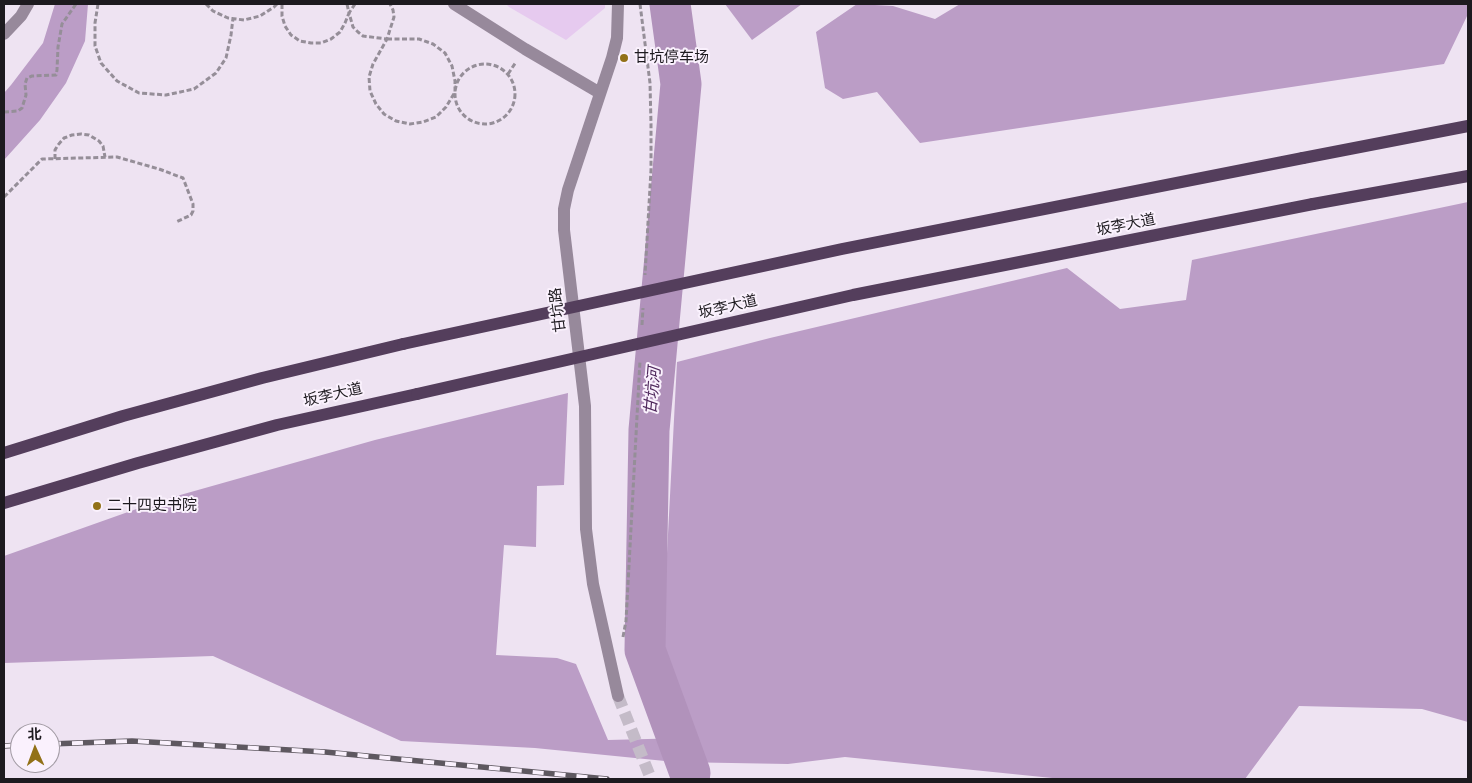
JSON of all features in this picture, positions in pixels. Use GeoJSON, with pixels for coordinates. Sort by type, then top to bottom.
{"type":"FeatureCollection","features":[{"type":"Feature","properties":{"kind":"main road","name":"坂李大道"},"geometry":{"type":"LineString","coordinates":[[4,453],[123,416],[243,383],[403,344],[842,249],[1468,126]]}},
{"type":"Feature","properties":{"kind":"main road","name":"坂李大道"},"geometry":{"type":"LineString","coordinates":[[4,504],[138,463],[277,424],[853,296],[1313,204],[1468,176]]}},
{"type":"Feature","properties":{"kind":"street"},"geometry":{"type":"LineString","coordinates":[[4,34],[21,16],[28,4]]}},
{"type":"Feature","properties":{"kind":"street"},"geometry":{"type":"LineString","coordinates":[[454,4],[600,93]]}},
{"type":"Feature","properties":{"kind":"street","name":"甘坑路"},"geometry":{"type":"LineString","coordinates":[[618,4],[616,38],[612,58],[568,190],[564,209],[564,230],[585,406],[586,529],[602,628],[618,696]]}},
{"type":"Feature","properties":{"kind":"path"},"geometry":{"type":"LineString","coordinates":[[4,112],[18,111],[25,104],[25,84],[27,78],[56,75],[62,24],[76,4]]}},
{"type":"Feature","properties":{"kind":"path"},"geometry":{"type":"LineString","coordinates":[[98,4],[95,23],[96,46],[101,64],[117,81],[139,93],[166,95],[194,89],[216,73],[226,58],[233,18]]}},
{"type":"Feature","properties":{"kind":"path"},"geometry":{"type":"LineString","coordinates":[[206,4],[213,11],[228,18],[244,20],[260,16],[278,4]]}},
{"type":"Feature","properties":{"kind":"path"},"geometry":{"type":"LineString","coordinates":[[282,4],[282,16],[285,26],[291,35],[300,41],[311,43],[321,43],[331,39],[340,32],[355,4]]}},
{"type":"Feature","properties":{"kind":"path"},"geometry":{"type":"LineString","coordinates":[[347,4],[353,27],[364,36],[387,39],[419,39],[433,44],[445,53],[452,66],[455,81],[455,92],[456,102],[466,118],[485,124],[503,118],[510,111],[514,102],[515,92],[513,82],[508,74],[500,67],[480,64],[471,67],[462,74],[457,82],[455,92],[446,107],[436,117],[410,124],[396,121],[384,114],[376,104],[370,91],[369,78],[372,64],[387,39],[394,17],[390,4]]}},
{"type":"Feature","properties":{"kind":"path"},"geometry":{"type":"LineString","coordinates":[[55,159],[55,150],[64,138],[81,134],[90,135],[99,141],[103,146],[105,157]]}},
{"type":"Feature","properties":{"kind":"path"},"geometry":{"type":"LineString","coordinates":[[4,196],[42,159],[117,157],[183,178],[193,204],[193,211],[191,215],[176,222]]}},
{"type":"Feature","properties":{"kind":"shaded area"},"geometry":{"type":"Polygon","coordinates":[[[55,4],[88,4],[85,41],[66,83],[40,120],[4,160],[4,93],[43,43],[55,4]]]}},
{"type":"Feature","properties":{"kind":"shaded area"},"geometry":{"type":"Polygon","coordinates":[[[506,4],[605,4],[605,8],[566,40],[506,4]]]}},
{"type":"Feature","properties":{"kind":"shaded area"},"geometry":{"type":"Polygon","coordinates":[[[725,4],[802,4],[752,40],[725,4]]]}},
{"type":"Feature","properties":{"kind":"shaded area"},"geometry":{"type":"Polygon","coordinates":[[[857,4],[893,6],[935,19],[960,4],[1468,4],[1468,14],[1444,64],[920,143],[877,92],[843,99],[825,88],[816,32],[857,4]]]}},
{"type":"Feature","properties":{"kind":"shaded area"},"geometry":{"type":"Polygon","coordinates":[[[1468,202],[1468,722],[1422,709],[1299,706],[1245,779],[1062,779],[845,757],[788,764],[675,762],[535,748],[401,741],[213,656],[4,663],[4,556],[159,501],[375,440],[568,393],[564,485],[537,486],[536,547],[504,545],[496,655],[557,658],[576,664],[608,740],[687,738],[661,668],[677,362],[770,338],[1067,268],[1120,309],[1186,300],[1192,260],[1468,202]]]}},
{"type":"Feature","properties":{"kind":"waterway","name":"甘坑河"},"geometry":{"type":"LineString","coordinates":[[670,4],[681,84],[649,430],[645,650],[690,773]]}},
{"type":"Feature","properties":{"kind":"tunnel"},"geometry":{"type":"LineString","coordinates":[[618,696],[651,779]]}},
{"type":"Feature","properties":{"kind":"railway"},"geometry":{"type":"LineString","coordinates":[[60,744],[132,741],[325,752],[607,779]]}},
{"type":"Feature","properties":{"kind":"railway"},"geometry":{"type":"LineString","coordinates":[[4,746],[10,746]]}},
{"type":"Feature","properties":{"kind":"place","name":"甘坑停车场"},"geometry":{"type":"Point","coordinates":[624,58]}},
{"type":"Feature","properties":{"kind":"place","name":"二十四史书院"},"geometry":{"type":"Point","coordinates":[97,506]}}]}
